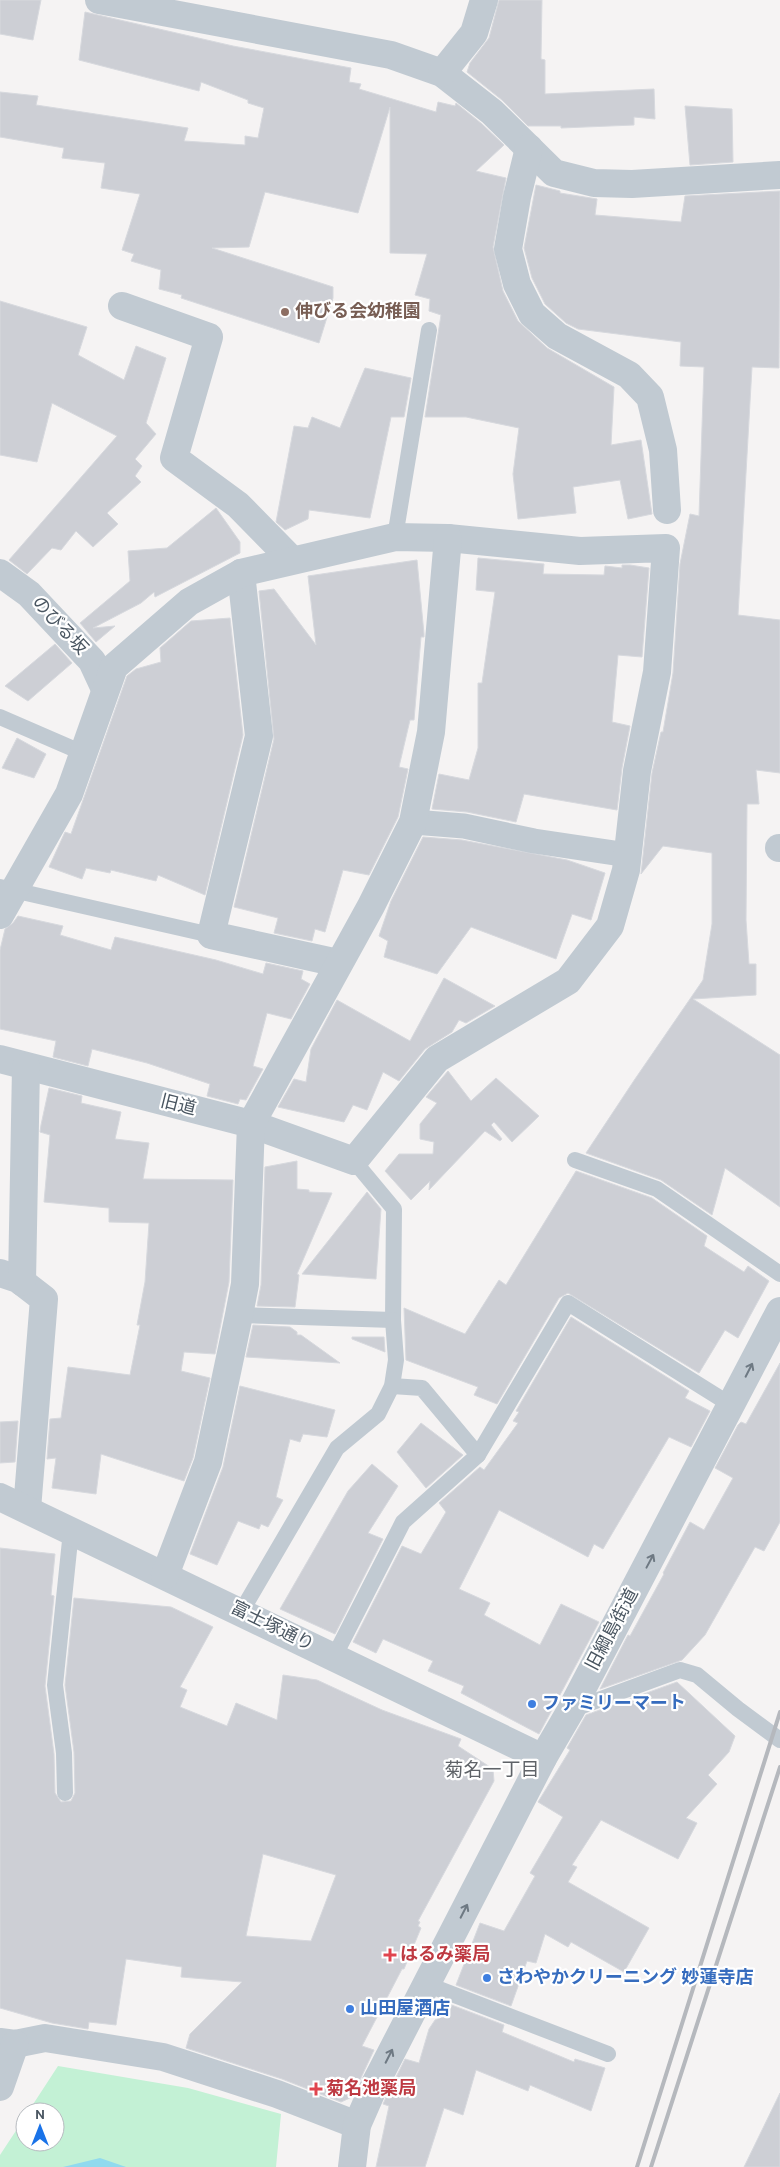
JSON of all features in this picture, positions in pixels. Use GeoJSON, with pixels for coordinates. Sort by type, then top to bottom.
{"type":"FeatureCollection","features":[{"type":"Feature","properties":{"kind":"street"},"geometry":{"type":"LineString","coordinates":[[99,0],[391,55],[442,73],[492,112],[554,173],[594,183],[632,184],[780,175]]}},
{"type":"Feature","properties":{"kind":"street"},"geometry":{"type":"LineString","coordinates":[[442,73],[474,33],[484,0]]}},
{"type":"Feature","properties":{"kind":"street"},"geometry":{"type":"LineString","coordinates":[[529,148],[516,197],[508,249],[516,284],[532,314],[557,336],[628,375],[650,397],[662,450],[667,510]]}},
{"type":"Feature","properties":{"kind":"street"},"geometry":{"type":"LineString","coordinates":[[122,306],[209,337],[174,458],[238,505],[292,560]]}},
{"type":"Feature","properties":{"kind":"street"},"geometry":{"type":"LineString","coordinates":[[0,915],[7,890],[70,794],[114,667],[189,602],[242,573],[395,537],[448,538],[580,550],[666,548],[657,672],[637,771],[626,870],[610,926],[568,981],[437,1060],[354,1161]]}},
{"type":"Feature","properties":{"kind":"street"},"geometry":{"type":"LineString","coordinates":[[165,1576],[208,1462],[245,1284],[251,1124],[371,906],[413,822],[430,732],[448,538]]}},
{"type":"Feature","properties":{"kind":"street","name":"のびる坂"},"geometry":{"type":"LineString","coordinates":[[0,573],[29,594],[92,661],[105,689]]}},
{"type":"Feature","properties":{"kind":"street"},"geometry":{"type":"LineString","coordinates":[[242,573],[259,736],[211,935],[338,963]]}},
{"type":"Feature","properties":{"kind":"street"},"geometry":{"type":"LineString","coordinates":[[413,822],[464,826],[534,841],[628,855]]}},
{"type":"Feature","properties":{"kind":"street","name":"旧道"},"geometry":{"type":"LineString","coordinates":[[0,1059],[251,1124],[354,1161]]}},
{"type":"Feature","properties":{"kind":"street"},"geometry":{"type":"LineString","coordinates":[[26,1067],[11,1278],[44,1299],[27,1509]]}},
{"type":"Feature","properties":{"kind":"street","name":"旧綱島街道"},"geometry":{"type":"LineString","coordinates":[[357,2163],[357,2126],[374,2084],[543,1758],[571,1710],[780,1311]]}},
{"type":"Feature","properties":{"kind":"street","name":"富士塚通り"},"geometry":{"type":"LineString","coordinates":[[0,1497],[543,1758]]}},
{"type":"Feature","properties":{"kind":"street"},"geometry":{"type":"LineString","coordinates":[[0,2087],[8,2043],[45,2038],[163,2057],[277,2094],[357,2126]]}},
{"type":"Feature","properties":{"kind":"lane"},"geometry":{"type":"LineString","coordinates":[[395,537],[429,330]]}},
{"type":"Feature","properties":{"kind":"lane"},"geometry":{"type":"LineString","coordinates":[[0,717],[83,753]]}},
{"type":"Feature","properties":{"kind":"lane"},"geometry":{"type":"LineString","coordinates":[[7,890],[211,935]]}},
{"type":"Feature","properties":{"kind":"lane"},"geometry":{"type":"LineString","coordinates":[[575,1160],[657,1189],[780,1274]]}},
{"type":"Feature","properties":{"kind":"lane"},"geometry":{"type":"LineString","coordinates":[[241,1612],[337,1448],[378,1414],[392,1386],[396,1360],[393,1320],[394,1209],[354,1161]]}},
{"type":"Feature","properties":{"kind":"lane"},"geometry":{"type":"LineString","coordinates":[[334,1657],[403,1522],[478,1455],[568,1303],[731,1405]]}},
{"type":"Feature","properties":{"kind":"lane"},"geometry":{"type":"LineString","coordinates":[[239,1315],[393,1320]]}},
{"type":"Feature","properties":{"kind":"lane"},"geometry":{"type":"LineString","coordinates":[[392,1386],[422,1388],[478,1455]]}},
{"type":"Feature","properties":{"kind":"lane"},"geometry":{"type":"LineString","coordinates":[[66,1793],[64,1753],[55,1685],[71,1531]]}},
{"type":"Feature","properties":{"kind":"lane"},"geometry":{"type":"LineString","coordinates":[[571,1710],[680,1670],[698,1675],[738,1709],[780,1740]]}},
{"type":"Feature","properties":{"kind":"lane"},"geometry":{"type":"LineString","coordinates":[[426,1984],[608,2054]]}},
{"type":"Feature","properties":{"kind":"green space"},"geometry":{"type":"Polygon","coordinates":[[[58,2066],[188,2088],[281,2114],[276,2167],[0,2167],[0,2155],[15,2132],[15,2152],[65,2152],[65,2102],[35,2102],[58,2066]]]}},
{"type":"Feature","properties":{"kind":"water"},"geometry":{"type":"Polygon","coordinates":[[[100,2158],[126,2167],[63,2167],[100,2158]]]}},
{"type":"Feature","properties":{"kind":"building"},"geometry":{"type":"Polygon","coordinates":[[[0,0],[41,0],[33,40],[0,34],[0,0]]]}},
{"type":"Feature","properties":{"kind":"building"},"geometry":{"type":"Polygon","coordinates":[[[499,0],[542,0],[541,59],[545,60],[545,94],[654,89],[655,119],[634,117],[634,125],[561,128],[561,126],[528,126],[502,100],[467,72],[470,63],[489,38],[499,0]]]}},
{"type":"Feature","properties":{"kind":"building"},"geometry":{"type":"Polygon","coordinates":[[[85,12],[233,46],[351,68],[349,82],[361,84],[359,89],[436,112],[438,102],[455,106],[456,103],[482,124],[504,145],[476,171],[506,178],[493,247],[503,291],[518,321],[547,348],[614,387],[611,445],[641,440],[652,514],[628,519],[620,480],[573,487],[576,513],[518,519],[513,474],[519,428],[466,417],[425,417],[441,315],[429,311],[430,299],[415,295],[427,254],[390,253],[390,107],[358,213],[265,192],[249,247],[212,248],[333,287],[333,298],[319,343],[181,298],[182,295],[159,289],[161,270],[131,261],[134,254],[122,250],[140,194],[101,188],[105,163],[62,158],[64,148],[0,137],[0,92],[38,96],[36,105],[188,128],[184,141],[245,145],[245,136],[258,138],[264,108],[201,82],[199,91],[79,60],[85,12]]]}},
{"type":"Feature","properties":{"kind":"building"},"geometry":{"type":"Polygon","coordinates":[[[685,106],[732,109],[733,162],[690,165],[685,106]]]}},
{"type":"Feature","properties":{"kind":"building"},"geometry":{"type":"Polygon","coordinates":[[[536,185],[560,191],[560,193],[597,199],[595,215],[681,222],[685,196],[780,191],[779,368],[752,367],[738,615],[780,620],[780,773],[756,770],[759,804],[747,804],[746,920],[749,964],[756,964],[756,995],[693,999],[780,1055],[780,1207],[725,1168],[712,1215],[661,1180],[586,1153],[703,980],[712,924],[712,853],[663,846],[641,874],[652,773],[661,732],[663,732],[673,673],[680,564],[690,514],[699,516],[704,367],[680,366],[681,342],[578,329],[566,323],[545,304],[532,278],[524,248],[536,185]]]}},
{"type":"Feature","properties":{"kind":"building"},"geometry":{"type":"Polygon","coordinates":[[[0,301],[87,327],[78,355],[124,380],[136,346],[166,358],[146,423],[156,434],[135,459],[142,466],[135,476],[141,482],[107,513],[118,524],[93,547],[76,531],[61,550],[52,548],[27,574],[9,560],[117,436],[52,403],[37,462],[0,455],[0,301]]]}},
{"type":"Feature","properties":{"kind":"building"},"geometry":{"type":"Polygon","coordinates":[[[365,368],[411,378],[404,417],[391,417],[370,518],[309,510],[308,519],[285,530],[276,522],[294,426],[308,428],[312,417],[340,428],[365,368]]]}},
{"type":"Feature","properties":{"kind":"building"},"geometry":{"type":"Polygon","coordinates":[[[216,508],[240,542],[240,553],[155,597],[154,592],[141,603],[93,628],[115,626],[96,642],[80,623],[130,581],[128,551],[167,548],[216,508]]]}},
{"type":"Feature","properties":{"kind":"building"},"geometry":{"type":"Polygon","coordinates":[[[478,558],[544,564],[543,574],[604,575],[605,566],[622,568],[622,565],[649,568],[642,657],[618,655],[612,722],[630,726],[617,810],[524,794],[516,822],[467,812],[432,809],[439,774],[469,780],[478,748],[478,683],[482,683],[495,592],[476,590],[478,558]]]}},
{"type":"Feature","properties":{"kind":"building"},"geometry":{"type":"Polygon","coordinates":[[[417,560],[424,637],[421,637],[414,720],[410,720],[399,767],[408,769],[398,817],[369,875],[343,870],[325,932],[315,929],[312,941],[274,933],[278,918],[234,907],[274,739],[259,591],[274,589],[316,645],[308,576],[417,560]]]}},
{"type":"Feature","properties":{"kind":"building"},"geometry":{"type":"Polygon","coordinates":[[[230,618],[243,735],[205,895],[158,875],[156,881],[111,870],[110,873],[86,868],[82,879],[49,867],[65,832],[71,834],[127,676],[136,669],[161,662],[160,648],[191,621],[230,618]]]}},
{"type":"Feature","properties":{"kind":"building"},"geometry":{"type":"Polygon","coordinates":[[[55,644],[72,663],[28,701],[5,686],[55,644]]]}},
{"type":"Feature","properties":{"kind":"building"},"geometry":{"type":"Polygon","coordinates":[[[17,738],[46,754],[34,778],[2,768],[17,738]]]}},
{"type":"Feature","properties":{"kind":"building"},"geometry":{"type":"Polygon","coordinates":[[[423,837],[462,840],[567,860],[605,873],[591,920],[572,914],[556,959],[471,927],[437,974],[384,957],[388,941],[379,936],[391,901],[423,837]]]}},
{"type":"Feature","properties":{"kind":"building"},"geometry":{"type":"Polygon","coordinates":[[[18,916],[63,926],[60,935],[111,950],[115,937],[216,960],[263,974],[266,963],[303,971],[301,979],[310,984],[291,1019],[267,1013],[253,1066],[263,1069],[246,1100],[240,1099],[238,1104],[207,1096],[210,1084],[147,1063],[92,1049],[88,1066],[53,1057],[56,1041],[0,1029],[0,950],[5,929],[18,916]]]}},
{"type":"Feature","properties":{"kind":"building"},"geometry":{"type":"Polygon","coordinates":[[[444,978],[495,1006],[466,1023],[459,1020],[452,1032],[425,1049],[399,1081],[383,1072],[367,1110],[353,1105],[344,1122],[278,1107],[294,1079],[306,1082],[311,1049],[337,1000],[410,1041],[444,978]]]}},
{"type":"Feature","properties":{"kind":"building"},"geometry":{"type":"Polygon","coordinates":[[[448,1071],[471,1101],[496,1078],[539,1116],[512,1142],[494,1122],[491,1125],[502,1139],[500,1141],[485,1131],[429,1190],[430,1181],[411,1200],[385,1171],[399,1154],[433,1154],[434,1142],[420,1139],[420,1124],[437,1103],[426,1097],[448,1071]]]}},
{"type":"Feature","properties":{"kind":"building"},"geometry":{"type":"Polygon","coordinates":[[[49,1088],[82,1096],[81,1103],[121,1112],[115,1139],[149,1143],[143,1179],[233,1180],[229,1282],[215,1354],[184,1352],[181,1371],[210,1378],[193,1458],[184,1481],[101,1454],[96,1494],[52,1488],[56,1458],[47,1459],[50,1419],[61,1418],[68,1367],[130,1375],[140,1325],[137,1325],[145,1282],[149,1223],[109,1222],[109,1208],[44,1202],[50,1135],[40,1132],[49,1088]]]}},
{"type":"Feature","properties":{"kind":"building"},"geometry":{"type":"Polygon","coordinates":[[[297,1161],[297,1189],[309,1190],[309,1192],[332,1193],[297,1274],[299,1275],[295,1307],[257,1306],[261,1285],[265,1167],[297,1161]]]}},
{"type":"Feature","properties":{"kind":"building"},"geometry":{"type":"Polygon","coordinates":[[[576,1171],[652,1198],[707,1236],[704,1246],[744,1272],[748,1266],[769,1281],[738,1338],[725,1330],[699,1373],[568,1293],[559,1298],[497,1404],[474,1395],[478,1387],[406,1360],[404,1308],[465,1334],[499,1280],[506,1285],[576,1171]]]}},
{"type":"Feature","properties":{"kind":"building"},"geometry":{"type":"Polygon","coordinates":[[[367,1192],[381,1209],[376,1279],[302,1274],[367,1192]]]}},
{"type":"Feature","properties":{"kind":"building"},"geometry":{"type":"Polygon","coordinates":[[[571,1317],[689,1391],[685,1398],[710,1411],[691,1447],[669,1437],[603,1549],[594,1544],[588,1557],[499,1510],[459,1589],[490,1603],[484,1615],[540,1645],[561,1604],[599,1622],[539,1734],[461,1693],[464,1686],[428,1671],[433,1661],[383,1639],[376,1653],[353,1642],[402,1546],[421,1554],[446,1512],[439,1503],[480,1467],[484,1470],[518,1423],[513,1421],[519,1412],[516,1411],[571,1317]]]}},
{"type":"Feature","properties":{"kind":"building"},"geometry":{"type":"Polygon","coordinates":[[[253,1325],[290,1327],[297,1332],[297,1335],[301,1335],[340,1363],[246,1357],[253,1325]]]}},
{"type":"Feature","properties":{"kind":"building"},"geometry":{"type":"Polygon","coordinates":[[[352,1337],[384,1337],[385,1352],[352,1339],[352,1337]]]}},
{"type":"Feature","properties":{"kind":"building"},"geometry":{"type":"Polygon","coordinates":[[[780,1363],[780,1522],[764,1551],[755,1547],[705,1635],[682,1660],[600,1689],[628,1635],[630,1636],[664,1574],[690,1522],[704,1530],[733,1478],[715,1468],[738,1425],[741,1422],[746,1424],[780,1363]]]}},
{"type":"Feature","properties":{"kind":"building"},"geometry":{"type":"Polygon","coordinates":[[[240,1386],[335,1410],[327,1437],[303,1434],[300,1442],[290,1439],[276,1497],[283,1500],[268,1527],[261,1524],[259,1529],[238,1521],[217,1565],[190,1554],[223,1467],[240,1386]]]}},
{"type":"Feature","properties":{"kind":"building"},"geometry":{"type":"Polygon","coordinates":[[[18,1421],[15,1462],[0,1463],[0,1422],[18,1421]]]}},
{"type":"Feature","properties":{"kind":"building"},"geometry":{"type":"Polygon","coordinates":[[[421,1423],[463,1455],[426,1488],[397,1452],[421,1423]]]}},
{"type":"Feature","properties":{"kind":"building"},"geometry":{"type":"Polygon","coordinates":[[[372,1464],[398,1486],[368,1533],[383,1539],[335,1634],[280,1609],[348,1491],[372,1464]]]}},
{"type":"Feature","properties":{"kind":"building"},"geometry":{"type":"Polygon","coordinates":[[[0,1548],[55,1554],[51,1595],[54,1596],[45,1686],[54,1754],[55,1793],[61,1802],[71,1801],[75,1793],[74,1752],[65,1685],[74,1598],[171,1607],[213,1627],[180,1687],[187,1690],[180,1707],[227,1726],[236,1703],[277,1720],[283,1675],[317,1680],[382,1710],[461,1739],[458,1746],[493,1769],[494,1781],[418,1921],[420,1922],[418,1926],[421,1928],[404,1969],[402,1969],[362,2046],[374,2050],[352,2097],[341,2102],[282,2079],[186,2048],[190,2034],[242,1982],[181,1977],[182,1967],[126,1959],[116,2025],[89,2022],[88,2029],[52,2023],[0,2008],[0,1548]],[[263,1854],[246,1936],[311,1941],[336,1875],[263,1854]]]}},
{"type":"Feature","properties":{"kind":"building"},"geometry":{"type":"Polygon","coordinates":[[[677,1682],[735,1736],[729,1752],[708,1775],[717,1784],[686,1818],[697,1823],[678,1859],[601,1820],[572,1865],[577,1867],[568,1882],[649,1928],[624,1972],[571,1942],[568,1947],[545,1934],[536,1963],[527,1961],[511,2006],[456,1985],[480,1923],[504,1931],[535,1876],[530,1873],[563,1817],[538,1802],[570,1750],[567,1748],[586,1715],[677,1682]]]}},
{"type":"Feature","properties":{"kind":"building"},"geometry":{"type":"Polygon","coordinates":[[[449,2004],[504,2025],[502,2032],[574,2062],[575,2059],[605,2068],[591,2111],[530,2085],[528,2091],[476,2070],[463,2115],[444,2108],[425,2167],[376,2167],[389,2106],[383,2104],[405,2059],[419,2063],[429,2029],[435,2020],[446,2015],[449,2004]]]}},
{"type":"Feature","properties":{"kind":"building"},"geometry":{"type":"Polygon","coordinates":[[[780,2093],[780,2167],[744,2167],[780,2093]]]}},
{"type":"Feature","properties":{"kind":"railway"},"geometry":{"type":"LineString","coordinates":[[637,2167],[780,1712]]}},
{"type":"Feature","properties":{"kind":"railway"},"geometry":{"type":"LineString","coordinates":[[651,2167],[780,1767]]}},
{"type":"Feature","properties":{"kind":"place","name":"伸びる会幼稚園"},"geometry":{"type":"Point","coordinates":[285,312]}},
{"type":"Feature","properties":{"kind":"place","name":"ファミリーマート"},"geometry":{"type":"Point","coordinates":[532,1704]}},
{"type":"Feature","properties":{"kind":"place","name":"はるみ薬局"},"geometry":{"type":"Point","coordinates":[390,1955]}},
{"type":"Feature","properties":{"kind":"place","name":"さわやかクリーニング 妙蓮寺店"},"geometry":{"type":"Point","coordinates":[487,1978]}},
{"type":"Feature","properties":{"kind":"place","name":"山田屋酒店"},"geometry":{"type":"Point","coordinates":[350,2009]}},
{"type":"Feature","properties":{"kind":"place","name":"菊名池薬局"},"geometry":{"type":"Point","coordinates":[316,2089]}},
{"type":"Feature","properties":{"kind":"district","name":"菊名一丁目"},"geometry":{"type":"Point","coordinates":[492,1771]}}]}
